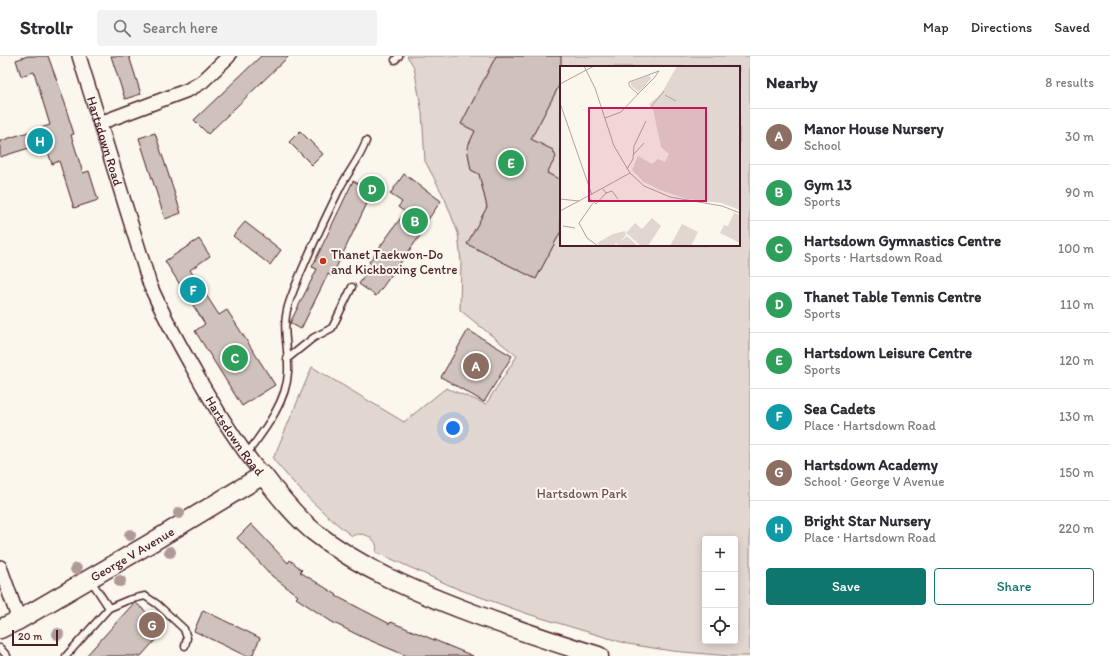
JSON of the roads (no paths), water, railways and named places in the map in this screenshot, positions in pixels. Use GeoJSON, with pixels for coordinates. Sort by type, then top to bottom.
{"type":"FeatureCollection","features":[{"type":"Feature","properties":{"kind":"main road","name":"George V Avenue"},"geometry":{"type":"LineString","coordinates":[[0,629],[19,620],[149,544],[263,475]]}},
{"type":"Feature","properties":{"kind":"main road","name":"Hartsdown Road"},"geometry":{"type":"LineString","coordinates":[[263,475],[291,510],[312,530],[353,559],[376,572],[435,599],[520,631],[599,656]]}},
{"type":"Feature","properties":{"kind":"street","name":"Hartsdown Road"},"geometry":{"type":"LineString","coordinates":[[79,56],[150,285],[158,304],[212,402],[246,455],[263,475]]}},
{"type":"Feature","properties":{"kind":"street"},"geometry":{"type":"LineString","coordinates":[[100,123],[188,90],[202,82],[229,56]]}},
{"type":"Feature","properties":{"kind":"street"},"geometry":{"type":"LineString","coordinates":[[0,567],[19,620]]}},
{"type":"Feature","properties":{"kind":"lane"},"geometry":{"type":"LineString","coordinates":[[246,455],[268,426],[285,389],[288,373],[288,359],[284,323],[289,301],[302,268],[342,185],[364,148],[366,141]]}},
{"type":"Feature","properties":{"kind":"lane"},"geometry":{"type":"LineString","coordinates":[[288,359],[313,338],[332,328],[352,287]]}},
{"type":"Feature","properties":{"kind":"lane"},"geometry":{"type":"LineString","coordinates":[[89,578],[109,608]]}},
{"type":"Feature","properties":{"kind":"lane"},"geometry":{"type":"LineString","coordinates":[[66,656],[109,608],[128,600],[145,596],[157,604],[184,629],[187,638],[185,646]]}},
{"type":"Feature","properties":{"kind":"lane"},"geometry":{"type":"LineString","coordinates":[[0,648],[7,656]]}},
{"type":"Feature","properties":{"kind":"place","name":"Bright Star Nursery"},"geometry":{"type":"Point","coordinates":[40,141]}},
{"type":"Feature","properties":{"kind":"place","name":"Hartsdown Leisure Centre"},"geometry":{"type":"Point","coordinates":[511,163]}},
{"type":"Feature","properties":{"kind":"place","name":"Thanet Table Tennis Centre"},"geometry":{"type":"Point","coordinates":[372,189]}},
{"type":"Feature","properties":{"kind":"place","name":"Gym 13"},"geometry":{"type":"Point","coordinates":[415,221]}},
{"type":"Feature","properties":{"kind":"place","name":"Thanet Taekwon-Do and Kickboxing Centre"},"geometry":{"type":"Point","coordinates":[323,261]}},
{"type":"Feature","properties":{"kind":"place","name":"Sea Cadets"},"geometry":{"type":"Point","coordinates":[193,290]}},
{"type":"Feature","properties":{"kind":"place","name":"Hartsdown Gymnastics Centre"},"geometry":{"type":"Point","coordinates":[235,358]}},
{"type":"Feature","properties":{"kind":"place","name":"Manor House Nursery"},"geometry":{"type":"Point","coordinates":[476,366]}},
{"type":"Feature","properties":{"kind":"place","name":"Hartsdown Academy"},"geometry":{"type":"Point","coordinates":[152,625]}},
{"type":"Feature","properties":{"kind":"park label","name":"Hartsdown Park"},"geometry":{"type":"Point","coordinates":[582,493]}}]}
